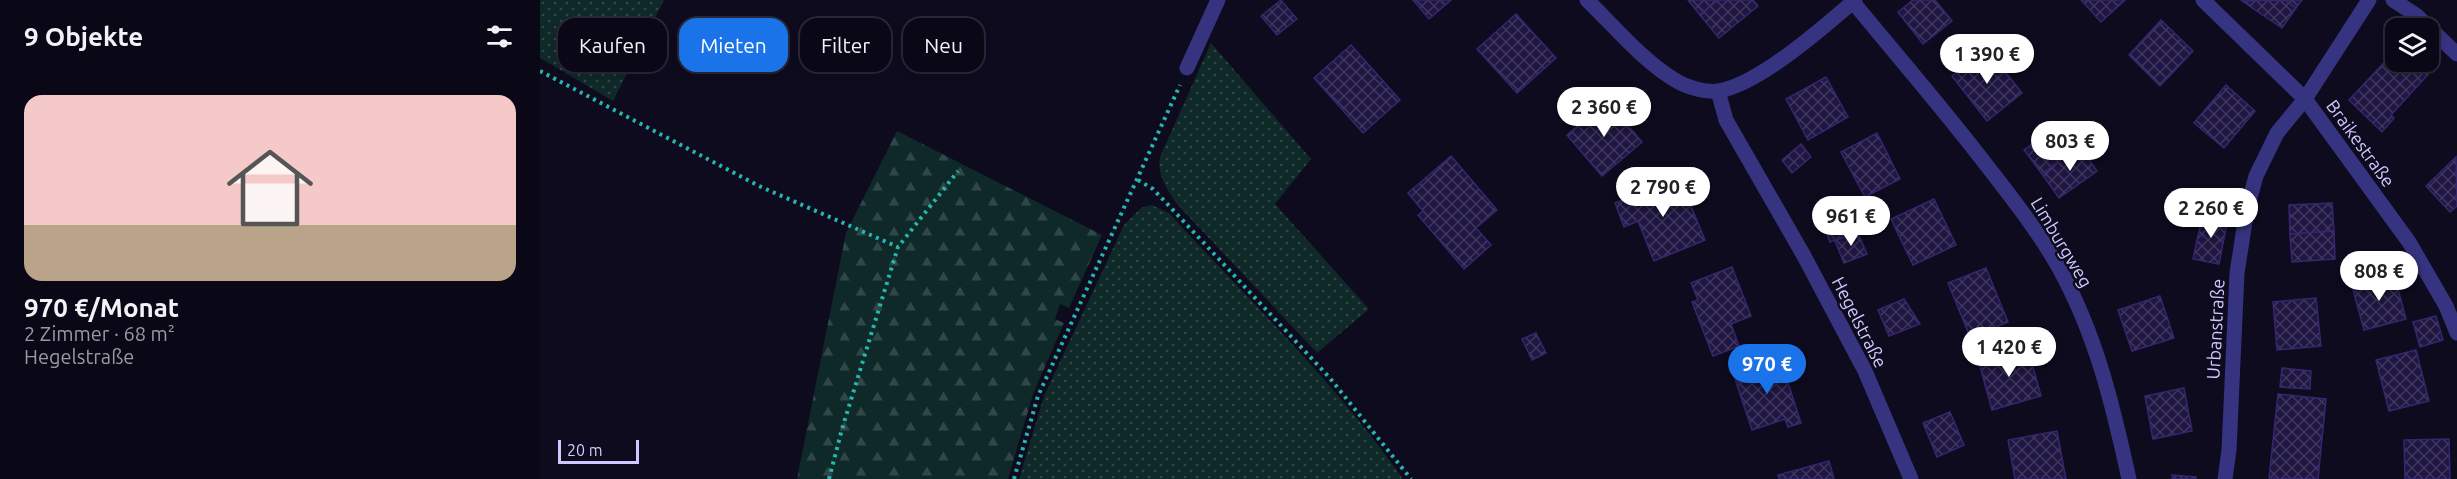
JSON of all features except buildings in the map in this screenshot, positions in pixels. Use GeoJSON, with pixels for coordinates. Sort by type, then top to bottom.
{"type":"FeatureCollection","features":[{"type":"Feature","properties":{"kind":"street"},"geometry":{"type":"LineString","coordinates":[[1187,68],[1218,0]]}},
{"type":"Feature","properties":{"kind":"street"},"geometry":{"type":"LineString","coordinates":[[1587,0],[1644,55],[1676,80],[1702,90],[1718,91],[1765,71],[1854,1]]}},
{"type":"Feature","properties":{"kind":"street","name":"Braikestraße"},"geometry":{"type":"LineString","coordinates":[[2203,0],[2305,99],[2409,242],[2446,306],[2457,333]]}},
{"type":"Feature","properties":{"kind":"street","name":"Urbanstraße"},"geometry":{"type":"LineString","coordinates":[[2225,479],[2229,450],[2237,273],[2247,209],[2256,176],[2277,134],[2305,99],[2369,0]]}},
{"type":"Feature","properties":{"kind":"street"},"geometry":{"type":"LineString","coordinates":[[2393,0],[2416,15],[2457,54]]}},
{"type":"Feature","properties":{"kind":"street","name":"Limburgweg"},"geometry":{"type":"LineString","coordinates":[[1854,1],[1971,145],[2026,217],[2059,268],[2090,332],[2113,406],[2129,479]]}},
{"type":"Feature","properties":{"kind":"street","name":"Hegelstraße"},"geometry":{"type":"LineString","coordinates":[[1718,91],[1726,120],[1865,371],[1911,479]]}},
{"type":"Feature","properties":{"kind":"path"},"geometry":{"type":"LineString","coordinates":[[1014,479],[1038,396],[1187,68]]}},
{"type":"Feature","properties":{"kind":"path"},"geometry":{"type":"LineString","coordinates":[[540,71],[759,186],[898,247]]}},
{"type":"Feature","properties":{"kind":"path"},"geometry":{"type":"LineString","coordinates":[[829,479],[898,247],[958,171]]}},
{"type":"Feature","properties":{"kind":"path"},"geometry":{"type":"LineString","coordinates":[[1138,180],[1153,189],[1329,377],[1411,479]]}},
{"type":"Feature","properties":{"kind":"green space"},"geometry":{"type":"Polygon","coordinates":[[[540,0],[664,0],[655,18],[558,18],[558,69],[540,58],[540,0]]]}},
{"type":"Feature","properties":{"kind":"green space"},"geometry":{"type":"Polygon","coordinates":[[[1211,43],[1311,159],[1275,204],[1369,309],[1317,353],[1177,204],[1161,176],[1160,157],[1211,43]]]}},
{"type":"Feature","properties":{"kind":"green space"},"geometry":{"type":"Polygon","coordinates":[[[564,72],[628,72],[613,101],[564,72]]]}},
{"type":"Feature","properties":{"kind":"green space"},"geometry":{"type":"Polygon","coordinates":[[[897,131],[1102,235],[1069,308],[1060,304],[1055,319],[1064,323],[1033,394],[1008,479],[797,479],[846,233],[897,131]]]}},
{"type":"Feature","properties":{"kind":"green space"},"geometry":{"type":"Polygon","coordinates":[[[1152,205],[1169,213],[1290,342],[1350,409],[1403,479],[1019,479],[1044,396],[1124,225],[1141,208],[1152,205]]]}}]}
